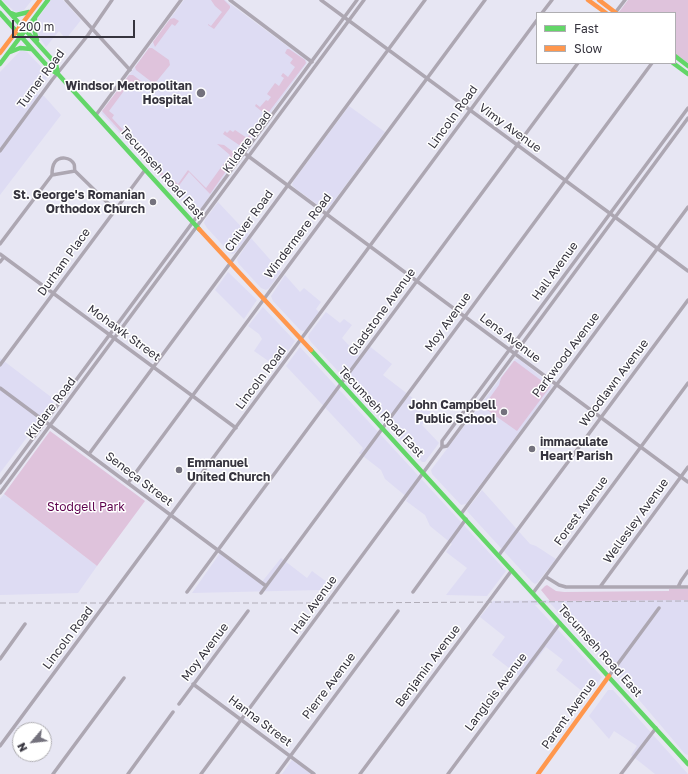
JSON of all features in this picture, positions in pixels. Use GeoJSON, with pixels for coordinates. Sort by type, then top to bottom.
{"type":"FeatureCollection","features":[{"type":"Feature","properties":{"kind":"main road"},"geometry":{"type":"LineString","coordinates":[[0,53],[40,0]]}},
{"type":"Feature","properties":{"kind":"main road"},"geometry":{"type":"LineString","coordinates":[[0,64],[48,0]]}},
{"type":"Feature","properties":{"kind":"main road"},"geometry":{"type":"LineString","coordinates":[[588,0],[605,12]]}},
{"type":"Feature","properties":{"kind":"main road"},"geometry":{"type":"LineString","coordinates":[[599,0],[615,12]]}},
{"type":"Feature","properties":{"kind":"main road","name":"Tecumseh Road East"},"geometry":{"type":"LineString","coordinates":[[0,2],[56,64],[58,74]]}},
{"type":"Feature","properties":{"kind":"main road"},"geometry":{"type":"LineString","coordinates":[[10,12],[16,15],[25,14],[31,11]]}},
{"type":"Feature","properties":{"kind":"main road","name":"Tecumseh Road East"},"geometry":{"type":"LineString","coordinates":[[0,13],[50,69],[58,74],[96,115],[687,762]]}},
{"type":"Feature","properties":{"kind":"main road"},"geometry":{"type":"LineString","coordinates":[[36,16],[33,26],[34,35],[39,46]]}},
{"type":"Feature","properties":{"kind":"main road"},"geometry":{"type":"LineString","coordinates":[[8,54],[16,49],[26,47],[33,50]]}},
{"type":"Feature","properties":{"kind":"main road"},"geometry":{"type":"LineString","coordinates":[[676,57],[688,66]]}},
{"type":"Feature","properties":{"kind":"main road"},"geometry":{"type":"LineString","coordinates":[[674,64],[688,74]]}},
{"type":"Feature","properties":{"kind":"main road","name":"Parent Avenue"},"geometry":{"type":"LineString","coordinates":[[538,774],[610,676]]}},
{"type":"Feature","properties":{"kind":"street"},"geometry":{"type":"LineString","coordinates":[[66,0],[130,70]]}},
{"type":"Feature","properties":{"kind":"street","name":"Turner Road"},"geometry":{"type":"LineString","coordinates":[[0,151],[52,80],[92,29],[112,0]]}},
{"type":"Feature","properties":{"kind":"street"},"geometry":{"type":"LineString","coordinates":[[96,115],[181,0]]}},
{"type":"Feature","properties":{"kind":"street"},"geometry":{"type":"LineString","coordinates":[[230,0],[316,65]]}},
{"type":"Feature","properties":{"kind":"street","name":"Vimy Avenue"},"geometry":{"type":"LineString","coordinates":[[321,0],[688,271]]}},
{"type":"Feature","properties":{"kind":"street","name":"Kildare Road"},"geometry":{"type":"LineString","coordinates":[[0,483],[357,0]]}},
{"type":"Feature","properties":{"kind":"street","name":"Kildare Road"},"geometry":{"type":"LineString","coordinates":[[0,493],[364,0]]}},
{"type":"Feature","properties":{"kind":"street","name":"Chilver Road"},"geometry":{"type":"LineString","coordinates":[[89,454],[425,0]]}},
{"type":"Feature","properties":{"kind":"street","name":"Windermere Road"},"geometry":{"type":"LineString","coordinates":[[128,483],[485,0]]}},
{"type":"Feature","properties":{"kind":"street"},"geometry":{"type":"LineString","coordinates":[[543,12],[552,0]]}},
{"type":"Feature","properties":{"kind":"street"},"geometry":{"type":"LineString","coordinates":[[617,12],[625,0]]}},
{"type":"Feature","properties":{"kind":"street","name":"Lincoln Road"},"geometry":{"type":"LineString","coordinates":[[0,746],[536,21]]}},
{"type":"Feature","properties":{"kind":"street","name":"Gladstone Avenue"},"geometry":{"type":"LineString","coordinates":[[187,592],[577,64]]}},
{"type":"Feature","properties":{"kind":"street","name":"Moy Avenue"},"geometry":{"type":"LineString","coordinates":[[261,593],[651,64]]}},
{"type":"Feature","properties":{"kind":"street","name":"Hall Avenue"},"geometry":{"type":"LineString","coordinates":[[201,774],[442,447],[442,441],[688,108]]}},
{"type":"Feature","properties":{"kind":"street","name":"Hall Avenue"},"geometry":{"type":"LineString","coordinates":[[442,447],[447,446],[688,118]]}},
{"type":"Feature","properties":{"kind":"street","name":"Lens Avenue"},"geometry":{"type":"LineString","coordinates":[[244,153],[688,482]]}},
{"type":"Feature","properties":{"kind":"street"},"geometry":{"type":"LineString","coordinates":[[0,244],[52,175],[55,162],[59,159],[70,159],[74,164],[75,170],[115,210]]}},
{"type":"Feature","properties":{"kind":"street"},"geometry":{"type":"LineString","coordinates":[[52,175],[75,170]]}},
{"type":"Feature","properties":{"kind":"street","name":"Durham Place"},"geometry":{"type":"LineString","coordinates":[[0,365],[145,170]]}},
{"type":"Feature","properties":{"kind":"street","name":"Parkwood Avenue"},"geometry":{"type":"LineString","coordinates":[[461,514],[688,207]]}},
{"type":"Feature","properties":{"kind":"street","name":"Mohawk Street"},"geometry":{"type":"LineString","coordinates":[[0,254],[236,428]]}},
{"type":"Feature","properties":{"kind":"street"},"geometry":{"type":"LineString","coordinates":[[0,262],[4,257]]}},
{"type":"Feature","properties":{"kind":"street"},"geometry":{"type":"LineString","coordinates":[[140,293],[146,296]]}},
{"type":"Feature","properties":{"kind":"street","name":"Woodlawn Avenue"},"geometry":{"type":"LineString","coordinates":[[499,555],[688,300]]}},
{"type":"Feature","properties":{"kind":"street","name":"Forest Avenue"},"geometry":{"type":"LineString","coordinates":[[534,593],[688,383]]}},
{"type":"Feature","properties":{"kind":"street","name":"Seneca Street"},"geometry":{"type":"LineString","coordinates":[[0,388],[266,586]]}},
{"type":"Feature","properties":{"kind":"street","name":"Wellesley Avenue"},"geometry":{"type":"LineString","coordinates":[[600,587],[688,467]]}},
{"type":"Feature","properties":{"kind":"street"},"geometry":{"type":"LineString","coordinates":[[413,592],[466,519]]}},
{"type":"Feature","properties":{"kind":"street","name":"Benjamin Avenue"},"geometry":{"type":"LineString","coordinates":[[360,774],[512,570]]}},
{"type":"Feature","properties":{"kind":"street"},"geometry":{"type":"LineString","coordinates":[[678,587],[680,581],[688,571]]}},
{"type":"Feature","properties":{"kind":"street"},"geometry":{"type":"LineString","coordinates":[[546,576],[559,585],[566,587],[688,587]]}},
{"type":"Feature","properties":{"kind":"street","name":"Parent Avenue"},"geometry":{"type":"LineString","coordinates":[[610,676],[660,608]]}},
{"type":"Feature","properties":{"kind":"street","name":"Moy Avenue"},"geometry":{"type":"LineString","coordinates":[[179,704],[248,611]]}},
{"type":"Feature","properties":{"kind":"street","name":"Pierre Avenue"},"geometry":{"type":"LineString","coordinates":[[277,774],[398,611]]}},
{"type":"Feature","properties":{"kind":"street","name":"Langlois Avenue"},"geometry":{"type":"LineString","coordinates":[[448,774],[560,623]]}},
{"type":"Feature","properties":{"kind":"street"},"geometry":{"type":"LineString","coordinates":[[0,659],[25,624]]}},
{"type":"Feature","properties":{"kind":"street"},"geometry":{"type":"LineString","coordinates":[[53,774],[124,678]]}},
{"type":"Feature","properties":{"kind":"street","name":"Hanna Street"},"geometry":{"type":"LineString","coordinates":[[193,684],[314,774]]}},
{"type":"Feature","properties":{"kind":"street"},"geometry":{"type":"LineString","coordinates":[[128,774],[173,712]]}},
{"type":"Feature","properties":{"kind":"street"},"geometry":{"type":"LineString","coordinates":[[621,774],[656,728]]}},
{"type":"Feature","properties":{"kind":"shaded area"},"geometry":{"type":"Polygon","coordinates":[[[2,0],[32,0],[24,10],[20,12],[14,11],[2,0]]]}},
{"type":"Feature","properties":{"kind":"shaded area"},"geometry":{"type":"Polygon","coordinates":[[[51,0],[63,0],[81,20],[66,39],[59,31],[46,47],[37,34],[36,21],[51,0]]]}},
{"type":"Feature","properties":{"kind":"shaded area","name":"Windsor Metropolitan Hospital"},"geometry":{"type":"Polygon","coordinates":[[[184,0],[225,0],[306,60],[307,63],[199,211],[196,213],[192,212],[101,113],[184,0]]]}},
{"type":"Feature","properties":{"kind":"shaded area"},"geometry":{"type":"Polygon","coordinates":[[[21,50],[27,52],[49,75],[36,94],[44,96],[61,115],[0,195],[0,72],[21,50]]]}},
{"type":"Feature","properties":{"kind":"shaded area"},"geometry":{"type":"Polygon","coordinates":[[[349,106],[385,132],[328,209],[325,210],[292,185],[294,180],[349,106]]]}},
{"type":"Feature","properties":{"kind":"shaded area"},"geometry":{"type":"Polygon","coordinates":[[[218,202],[249,235],[233,254],[230,253],[204,223],[218,202]]]}},
{"type":"Feature","properties":{"kind":"shaded area"},"geometry":{"type":"Polygon","coordinates":[[[251,238],[281,272],[266,290],[261,288],[238,263],[237,259],[251,238]]]}},
{"type":"Feature","properties":{"kind":"shaded area"},"geometry":{"type":"Polygon","coordinates":[[[228,272],[257,300],[244,319],[215,290],[228,272]]]}},
{"type":"Feature","properties":{"kind":"shaded area"},"geometry":{"type":"Polygon","coordinates":[[[285,275],[300,292],[304,288],[321,302],[316,309],[319,312],[306,330],[300,330],[273,301],[271,296],[285,275]]]}},
{"type":"Feature","properties":{"kind":"shaded area"},"geometry":{"type":"Polygon","coordinates":[[[263,307],[295,341],[277,367],[254,351],[262,339],[259,334],[248,326],[263,307]]]}},
{"type":"Feature","properties":{"kind":"shaded area"},"geometry":{"type":"Polygon","coordinates":[[[326,312],[340,323],[344,319],[352,325],[342,338],[359,356],[368,345],[392,364],[383,375],[431,412],[422,425],[439,443],[425,462],[422,462],[311,342],[308,337],[309,334],[326,312]]]}},
{"type":"Feature","properties":{"kind":"shaded area"},"geometry":{"type":"Polygon","coordinates":[[[300,347],[506,571],[487,596],[446,595],[467,568],[446,552],[452,544],[430,526],[425,515],[406,501],[408,498],[385,479],[381,470],[359,453],[363,448],[286,366],[300,347]]]}},
{"type":"Feature","properties":{"kind":"shaded area"},"geometry":{"type":"Polygon","coordinates":[[[0,358],[55,400],[0,473],[0,358]]]}},
{"type":"Feature","properties":{"kind":"shaded area","name":"John Campbell Public School"},"geometry":{"type":"Polygon","coordinates":[[[515,359],[519,359],[549,383],[551,386],[550,391],[466,504],[461,505],[432,474],[431,470],[515,359]]]}},
{"type":"Feature","properties":{"kind":"shaded area"},"geometry":{"type":"Polygon","coordinates":[[[482,490],[530,544],[536,546],[556,559],[537,583],[535,584],[532,582],[467,511],[482,490]]]}},
{"type":"Feature","properties":{"kind":"shaded area"},"geometry":{"type":"Polygon","coordinates":[[[4,494],[97,566],[78,593],[0,595],[0,499],[4,494]]]}},
{"type":"Feature","properties":{"kind":"shaded area"},"geometry":{"type":"Polygon","coordinates":[[[220,553],[261,583],[281,558],[307,578],[312,571],[335,588],[321,590],[192,593],[220,553]]]}},
{"type":"Feature","properties":{"kind":"shaded area"},"geometry":{"type":"Polygon","coordinates":[[[688,600],[688,755],[685,754],[610,666],[607,665],[550,603],[535,605],[602,677],[588,696],[556,670],[563,660],[546,647],[522,678],[492,655],[505,637],[480,617],[493,601],[688,600]]]}},
{"type":"Feature","properties":{"kind":"shaded area"},"geometry":{"type":"Polygon","coordinates":[[[608,690],[613,690],[688,774],[655,774],[631,755],[637,746],[614,731],[609,739],[589,716],[608,690]]]}},
{"type":"Feature","properties":{"kind":"shaded area"},"geometry":{"type":"Polygon","coordinates":[[[292,760],[312,774],[282,774],[292,760]]]}},
{"type":"Feature","properties":{"kind":"green space"},"geometry":{"type":"Polygon","coordinates":[[[211,0],[224,0],[230,6],[214,29],[208,24],[211,26],[222,12],[211,0]]]}},
{"type":"Feature","properties":{"kind":"green space"},"geometry":{"type":"Polygon","coordinates":[[[628,0],[688,0],[688,63],[676,55],[676,12],[619,12],[628,0]]]}},
{"type":"Feature","properties":{"kind":"green space"},"geometry":{"type":"Polygon","coordinates":[[[174,18],[179,21],[175,26],[172,24],[155,47],[153,42],[170,19],[174,18]]]}},
{"type":"Feature","properties":{"kind":"green space"},"geometry":{"type":"Polygon","coordinates":[[[149,48],[152,48],[169,60],[170,65],[156,82],[153,83],[136,70],[135,67],[149,48]]]}},
{"type":"Feature","properties":{"kind":"green space"},"geometry":{"type":"Polygon","coordinates":[[[287,49],[305,60],[306,63],[262,121],[260,120],[265,114],[255,106],[256,104],[260,107],[266,100],[268,101],[271,97],[267,94],[275,83],[279,86],[284,78],[281,76],[283,73],[288,77],[295,67],[290,63],[293,59],[285,53],[287,49]]]}},
{"type":"Feature","properties":{"kind":"green space"},"geometry":{"type":"Polygon","coordinates":[[[129,75],[133,75],[145,84],[145,87],[141,92],[139,91],[141,88],[135,84],[133,87],[129,84],[109,111],[114,115],[112,118],[172,183],[174,180],[178,184],[188,170],[206,188],[230,155],[217,144],[224,145],[236,154],[236,157],[210,194],[189,172],[175,191],[102,111],[129,75]]]}},
{"type":"Feature","properties":{"kind":"green space"},"geometry":{"type":"Polygon","coordinates":[[[258,123],[260,125],[243,147],[223,134],[225,131],[227,133],[230,130],[233,132],[235,130],[247,138],[258,123]]]}},
{"type":"Feature","properties":{"kind":"green space"},"geometry":{"type":"Polygon","coordinates":[[[514,361],[550,387],[517,431],[483,407],[499,385],[501,378],[514,361]]]}},
{"type":"Feature","properties":{"kind":"green space","name":"Stodgell Park"},"geometry":{"type":"Polygon","coordinates":[[[50,431],[145,501],[97,566],[4,494],[50,431]]]}},
{"type":"Feature","properties":{"kind":"green space"},"geometry":{"type":"Polygon","coordinates":[[[547,585],[556,591],[564,592],[669,591],[669,589],[688,589],[688,600],[550,601],[541,590],[547,585]]]}},
{"type":"Feature","properties":{"kind":"railway"},"geometry":{"type":"LineString","coordinates":[[0,603],[688,601]]}},
{"type":"Feature","properties":{"kind":"traffic: fast"},"geometry":{"type":"LineString","coordinates":[[0,64],[48,0]]}},
{"type":"Feature","properties":{"kind":"traffic: fast"},"geometry":{"type":"LineString","coordinates":[[0,2],[56,64],[58,74]]}},
{"type":"Feature","properties":{"kind":"traffic: fast"},"geometry":{"type":"LineString","coordinates":[[11,13],[16,15],[29,12]]}},
{"type":"Feature","properties":{"kind":"traffic: fast"},"geometry":{"type":"LineString","coordinates":[[0,13],[50,69],[58,74],[199,229]]}},
{"type":"Feature","properties":{"kind":"traffic: fast"},"geometry":{"type":"LineString","coordinates":[[35,19],[33,26],[37,40]]}},
{"type":"Feature","properties":{"kind":"traffic: fast"},"geometry":{"type":"LineString","coordinates":[[10,52],[20,48],[31,49]]}},
{"type":"Feature","properties":{"kind":"traffic: fast"},"geometry":{"type":"LineString","coordinates":[[676,57],[688,66]]}},
{"type":"Feature","properties":{"kind":"traffic: fast"},"geometry":{"type":"LineString","coordinates":[[674,64],[688,74]]}},
{"type":"Feature","properties":{"kind":"traffic: fast"},"geometry":{"type":"LineString","coordinates":[[311,350],[688,764]]}},
{"type":"Feature","properties":{"kind":"traffic: slow"},"geometry":{"type":"LineString","coordinates":[[0,53],[40,0]]}},
{"type":"Feature","properties":{"kind":"traffic: slow"},"geometry":{"type":"LineString","coordinates":[[588,0],[605,12]]}},
{"type":"Feature","properties":{"kind":"traffic: slow"},"geometry":{"type":"LineString","coordinates":[[599,0],[615,12]]}},
{"type":"Feature","properties":{"kind":"traffic: slow"},"geometry":{"type":"LineString","coordinates":[[199,229],[311,350]]}},
{"type":"Feature","properties":{"kind":"traffic: slow"},"geometry":{"type":"LineString","coordinates":[[538,774],[609,676]]}},
{"type":"Feature","properties":{"kind":"place","name":"Windsor Metropolitan Hospital"},"geometry":{"type":"Point","coordinates":[201,93]}},
{"type":"Feature","properties":{"kind":"place","name":"St. George's Romanian Orthodox Church"},"geometry":{"type":"Point","coordinates":[153,202]}},
{"type":"Feature","properties":{"kind":"place","name":"John Campbell Public School"},"geometry":{"type":"Point","coordinates":[504,412]}},
{"type":"Feature","properties":{"kind":"place","name":"immaculate Heart Parish"},"geometry":{"type":"Point","coordinates":[532,449]}},
{"type":"Feature","properties":{"kind":"place","name":"Emmanuel United Church"},"geometry":{"type":"Point","coordinates":[179,470]}}]}
